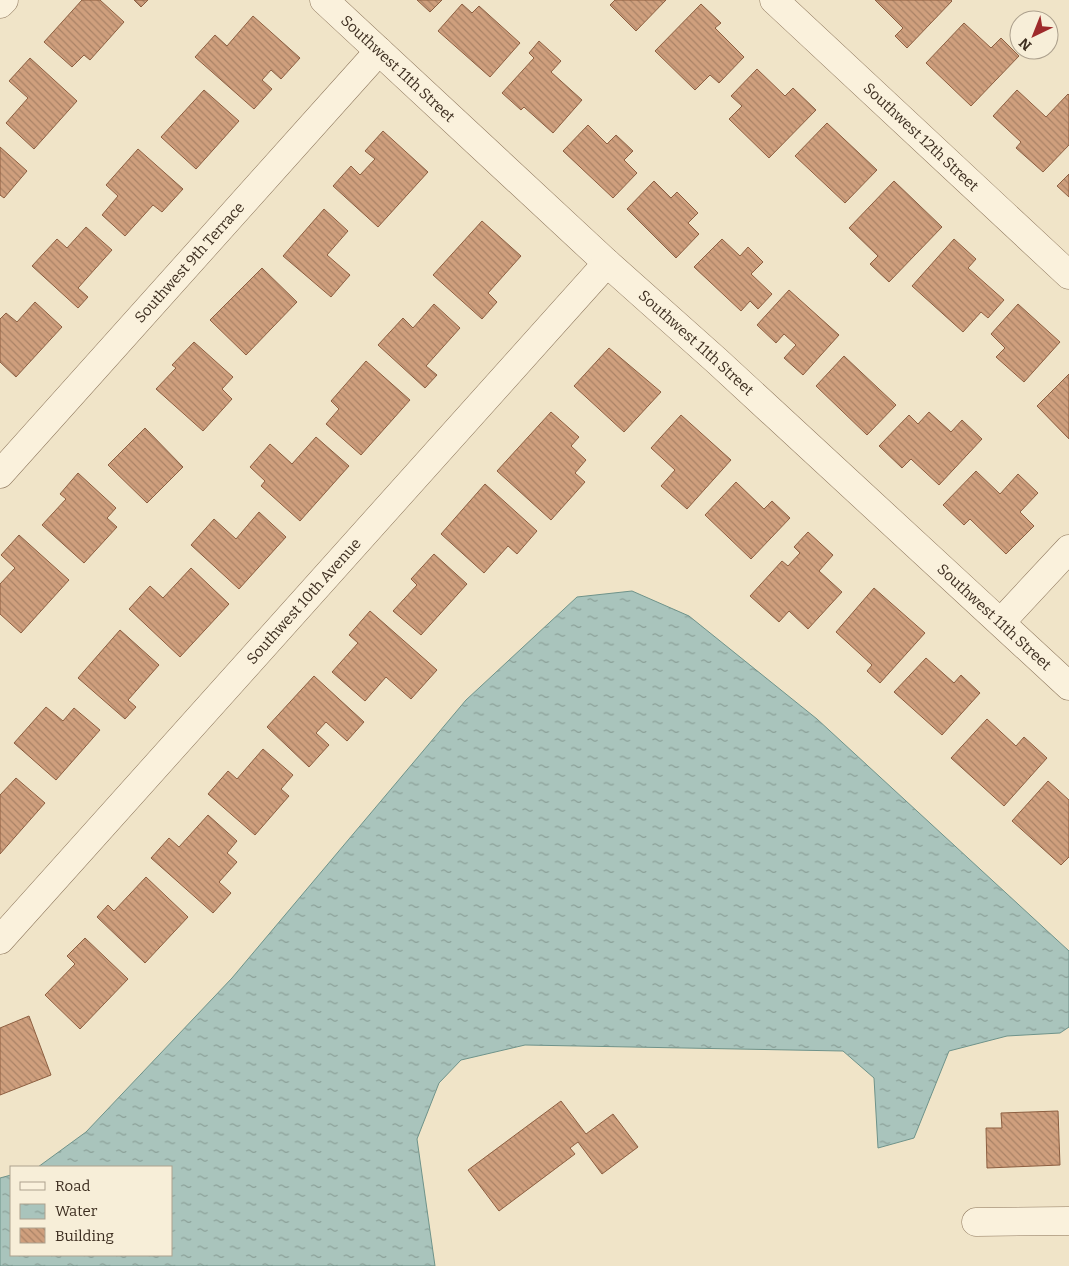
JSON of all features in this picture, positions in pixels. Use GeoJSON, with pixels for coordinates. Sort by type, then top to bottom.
{"type":"FeatureCollection","features":[{"type":"Feature","properties":{"kind":"street"},"geometry":{"type":"LineString","coordinates":[[0,4],[4,0]]}},
{"type":"Feature","properties":{"kind":"street","name":"Southwest 11th Street"},"geometry":{"type":"LineString","coordinates":[[324,0],[1069,686]]}},
{"type":"Feature","properties":{"kind":"street","name":"Southwest 12th Street"},"geometry":{"type":"LineString","coordinates":[[774,0],[1069,275]]}},
{"type":"Feature","properties":{"kind":"street","name":"Southwest 9th Terrace"},"geometry":{"type":"LineString","coordinates":[[0,474],[379,51]]}},
{"type":"Feature","properties":{"kind":"street","name":"Southwest 10th Avenue"},"geometry":{"type":"LineString","coordinates":[[0,940],[608,263]]}},
{"type":"Feature","properties":{"kind":"street"},"geometry":{"type":"LineString","coordinates":[[1001,622],[1069,549]]}},
{"type":"Feature","properties":{"kind":"street"},"geometry":{"type":"LineString","coordinates":[[976,1222],[1069,1221]]}},
{"type":"Feature","properties":{"kind":"water"},"geometry":{"type":"Polygon","coordinates":[[[632,591],[689,616],[817,719],[1069,951],[1069,1027],[1060,1033],[1007,1036],[949,1051],[914,1138],[878,1148],[874,1078],[843,1051],[525,1045],[461,1060],[439,1083],[417,1139],[435,1266],[0,1266],[0,1178],[10,1175],[10,1256],[172,1256],[172,1166],[39,1166],[86,1132],[232,978],[466,700],[577,597],[632,591]]]}},
{"type":"Feature","properties":{"kind":"building"},"geometry":{"type":"Polygon","coordinates":[[[82,0],[100,0],[124,22],[90,60],[84,55],[72,67],[44,42],[82,0]]]}},
{"type":"Feature","properties":{"kind":"building"},"geometry":{"type":"Polygon","coordinates":[[[134,0],[148,0],[141,7],[134,0]]]}},
{"type":"Feature","properties":{"kind":"building"},"geometry":{"type":"Polygon","coordinates":[[[417,0],[442,0],[430,12],[417,0]]]}},
{"type":"Feature","properties":{"kind":"building"},"geometry":{"type":"Polygon","coordinates":[[[615,0],[666,0],[636,31],[610,5],[615,0]]]}},
{"type":"Feature","properties":{"kind":"building"},"geometry":{"type":"Polygon","coordinates":[[[875,0],[952,1],[907,48],[895,36],[903,28],[875,0]]]}},
{"type":"Feature","properties":{"kind":"building"},"geometry":{"type":"Polygon","coordinates":[[[462,4],[472,13],[479,6],[520,43],[490,77],[438,31],[462,4]]]}},
{"type":"Feature","properties":{"kind":"building"},"geometry":{"type":"Polygon","coordinates":[[[701,4],[721,23],[715,28],[744,57],[719,83],[710,75],[695,90],[655,51],[701,4]]]}},
{"type":"Feature","properties":{"kind":"building"},"geometry":{"type":"Polygon","coordinates":[[[253,16],[300,58],[281,79],[271,70],[262,80],[272,89],[254,109],[195,57],[215,35],[227,46],[253,16]]]}},
{"type":"Feature","properties":{"kind":"building"},"geometry":{"type":"Polygon","coordinates":[[[964,23],[991,48],[1001,38],[1009,46],[1009,60],[1015,60],[971,106],[926,63],[964,23]]]}},
{"type":"Feature","properties":{"kind":"building"},"geometry":{"type":"Polygon","coordinates":[[[539,41],[561,61],[551,72],[582,100],[553,133],[524,107],[521,110],[502,93],[534,58],[529,53],[539,41]]]}},
{"type":"Feature","properties":{"kind":"building"},"geometry":{"type":"Polygon","coordinates":[[[30,58],[77,101],[34,149],[6,123],[28,98],[9,81],[30,58]]]}},
{"type":"Feature","properties":{"kind":"building"},"geometry":{"type":"Polygon","coordinates":[[[757,69],[785,96],[793,88],[816,110],[769,158],[729,119],[742,106],[731,96],[757,69]]]}},
{"type":"Feature","properties":{"kind":"building"},"geometry":{"type":"Polygon","coordinates":[[[204,90],[239,121],[196,169],[161,137],[204,90]]]}},
{"type":"Feature","properties":{"kind":"building"},"geometry":{"type":"Polygon","coordinates":[[[1017,90],[1046,117],[1069,95],[1069,145],[1043,172],[1016,148],[1021,142],[993,116],[1017,90]]]}},
{"type":"Feature","properties":{"kind":"building"},"geometry":{"type":"Polygon","coordinates":[[[827,123],[877,170],[845,203],[795,156],[827,123]]]}},
{"type":"Feature","properties":{"kind":"building"},"geometry":{"type":"Polygon","coordinates":[[[588,125],[607,144],[616,135],[633,151],[624,160],[637,173],[613,198],[563,151],[588,125]]]}},
{"type":"Feature","properties":{"kind":"building"},"geometry":{"type":"Polygon","coordinates":[[[383,131],[428,172],[378,227],[333,186],[351,166],[360,175],[375,159],[365,151],[383,131]]]}},
{"type":"Feature","properties":{"kind":"building"},"geometry":{"type":"Polygon","coordinates":[[[0,147],[27,171],[4,198],[0,195],[0,147]]]}},
{"type":"Feature","properties":{"kind":"building"},"geometry":{"type":"Polygon","coordinates":[[[138,149],[183,189],[162,212],[153,205],[125,236],[102,215],[118,196],[106,185],[138,149]]]}},
{"type":"Feature","properties":{"kind":"building"},"geometry":{"type":"Polygon","coordinates":[[[1069,174],[1069,197],[1057,186],[1069,174]]]}},
{"type":"Feature","properties":{"kind":"building"},"geometry":{"type":"Polygon","coordinates":[[[654,181],[671,198],[677,192],[698,213],[688,223],[699,234],[676,258],[627,209],[654,181]]]}},
{"type":"Feature","properties":{"kind":"building"},"geometry":{"type":"Polygon","coordinates":[[[894,181],[942,227],[889,282],[870,264],[878,256],[849,228],[894,181]]]}},
{"type":"Feature","properties":{"kind":"building"},"geometry":{"type":"Polygon","coordinates":[[[324,209],[348,231],[327,255],[350,275],[331,297],[283,256],[324,209]]]}},
{"type":"Feature","properties":{"kind":"building"},"geometry":{"type":"Polygon","coordinates":[[[482,221],[521,256],[488,293],[497,302],[482,319],[433,275],[482,221]]]}},
{"type":"Feature","properties":{"kind":"building"},"geometry":{"type":"Polygon","coordinates":[[[86,227],[112,250],[78,288],[88,297],[78,308],[32,266],[57,239],[67,248],[86,227]]]}},
{"type":"Feature","properties":{"kind":"building"},"geometry":{"type":"Polygon","coordinates":[[[722,239],[740,256],[748,247],[763,262],[751,274],[772,294],[758,309],[750,301],[741,311],[694,267],[722,239]]]}},
{"type":"Feature","properties":{"kind":"building"},"geometry":{"type":"Polygon","coordinates":[[[954,239],[976,259],[968,268],[1004,300],[988,318],[981,312],[963,332],[912,286],[954,239]]]}},
{"type":"Feature","properties":{"kind":"building"},"geometry":{"type":"Polygon","coordinates":[[[262,268],[297,302],[246,355],[210,320],[262,268]]]}},
{"type":"Feature","properties":{"kind":"building"},"geometry":{"type":"Polygon","coordinates":[[[789,290],[839,335],[803,375],[784,358],[796,345],[784,334],[776,343],[757,325],[789,290]]]}},
{"type":"Feature","properties":{"kind":"building"},"geometry":{"type":"Polygon","coordinates":[[[35,302],[62,327],[16,377],[0,362],[0,319],[6,313],[17,322],[35,302]]]}},
{"type":"Feature","properties":{"kind":"building"},"geometry":{"type":"Polygon","coordinates":[[[434,304],[460,328],[426,366],[437,375],[425,388],[378,345],[403,318],[413,328],[434,304]]]}},
{"type":"Feature","properties":{"kind":"building"},"geometry":{"type":"Polygon","coordinates":[[[1018,304],[1060,342],[1024,382],[996,357],[1005,348],[991,334],[1018,304]]]}},
{"type":"Feature","properties":{"kind":"building"},"geometry":{"type":"Polygon","coordinates":[[[194,342],[233,377],[222,389],[232,399],[203,431],[156,389],[176,368],[172,365],[194,342]]]}},
{"type":"Feature","properties":{"kind":"building"},"geometry":{"type":"Polygon","coordinates":[[[609,348],[661,392],[624,432],[574,386],[609,348]]]}},
{"type":"Feature","properties":{"kind":"building"},"geometry":{"type":"Polygon","coordinates":[[[844,356],[896,405],[867,435],[816,386],[844,356]]]}},
{"type":"Feature","properties":{"kind":"building"},"geometry":{"type":"Polygon","coordinates":[[[366,361],[410,400],[361,455],[326,424],[339,409],[331,401],[366,361]]]}},
{"type":"Feature","properties":{"kind":"building"},"geometry":{"type":"Polygon","coordinates":[[[1069,374],[1069,439],[1037,406],[1069,374]]]}},
{"type":"Feature","properties":{"kind":"building"},"geometry":{"type":"Polygon","coordinates":[[[551,412],[579,437],[571,446],[586,460],[575,473],[585,482],[551,520],[497,471],[551,412]]]}},
{"type":"Feature","properties":{"kind":"building"},"geometry":{"type":"Polygon","coordinates":[[[929,412],[951,432],[962,420],[982,439],[939,485],[911,459],[902,468],[879,446],[909,415],[918,424],[929,412]]]}},
{"type":"Feature","properties":{"kind":"building"},"geometry":{"type":"Polygon","coordinates":[[[681,415],[731,460],[687,509],[661,486],[675,470],[651,448],[681,415]]]}},
{"type":"Feature","properties":{"kind":"building"},"geometry":{"type":"Polygon","coordinates":[[[145,428],[183,467],[147,503],[108,465],[145,428]]]}},
{"type":"Feature","properties":{"kind":"building"},"geometry":{"type":"Polygon","coordinates":[[[316,437],[349,466],[300,521],[261,486],[265,481],[250,467],[270,444],[292,464],[316,437]]]}},
{"type":"Feature","properties":{"kind":"building"},"geometry":{"type":"Polygon","coordinates":[[[976,471],[1000,494],[1018,474],[1038,493],[1020,512],[1034,526],[1006,554],[970,519],[964,525],[943,505],[976,471]]]}},
{"type":"Feature","properties":{"kind":"building"},"geometry":{"type":"Polygon","coordinates":[[[78,473],[116,508],[107,518],[117,527],[84,563],[42,525],[66,499],[60,494],[78,473]]]}},
{"type":"Feature","properties":{"kind":"building"},"geometry":{"type":"Polygon","coordinates":[[[736,482],[764,509],[772,501],[790,518],[751,559],[705,515],[736,482]]]}},
{"type":"Feature","properties":{"kind":"building"},"geometry":{"type":"Polygon","coordinates":[[[485,484],[537,531],[517,554],[508,546],[484,573],[441,534],[485,484]]]}},
{"type":"Feature","properties":{"kind":"building"},"geometry":{"type":"Polygon","coordinates":[[[259,512],[286,537],[239,589],[191,545],[214,519],[236,539],[259,512]]]}},
{"type":"Feature","properties":{"kind":"building"},"geometry":{"type":"Polygon","coordinates":[[[808,532],[833,555],[819,571],[842,592],[808,629],[789,611],[779,622],[750,596],[782,561],[788,566],[800,553],[794,547],[808,532]]]}},
{"type":"Feature","properties":{"kind":"building"},"geometry":{"type":"Polygon","coordinates":[[[19,535],[69,580],[21,633],[0,614],[0,584],[15,568],[1,555],[19,535]]]}},
{"type":"Feature","properties":{"kind":"building"},"geometry":{"type":"Polygon","coordinates":[[[434,554],[467,584],[421,635],[393,611],[417,585],[411,579],[434,554]]]}},
{"type":"Feature","properties":{"kind":"building"},"geometry":{"type":"Polygon","coordinates":[[[191,568],[229,604],[180,657],[129,609],[150,586],[163,598],[191,568]]]}},
{"type":"Feature","properties":{"kind":"building"},"geometry":{"type":"Polygon","coordinates":[[[874,588],[925,633],[880,683],[867,671],[872,665],[836,632],[874,588]]]}},
{"type":"Feature","properties":{"kind":"building"},"geometry":{"type":"Polygon","coordinates":[[[370,611],[437,670],[411,699],[386,677],[365,701],[332,672],[358,643],[349,635],[370,611]]]}},
{"type":"Feature","properties":{"kind":"building"},"geometry":{"type":"Polygon","coordinates":[[[120,630],[159,665],[128,700],[136,707],[125,719],[78,678],[120,630]]]}},
{"type":"Feature","properties":{"kind":"building"},"geometry":{"type":"Polygon","coordinates":[[[926,658],[954,683],[961,675],[980,693],[942,735],[894,692],[926,658]]]}},
{"type":"Feature","properties":{"kind":"building"},"geometry":{"type":"Polygon","coordinates":[[[314,676],[364,722],[347,741],[326,722],[316,733],[329,745],[309,767],[267,727],[314,676]]]}},
{"type":"Feature","properties":{"kind":"building"},"geometry":{"type":"Polygon","coordinates":[[[46,707],[63,721],[74,708],[100,730],[56,780],[14,743],[46,707]]]}},
{"type":"Feature","properties":{"kind":"building"},"geometry":{"type":"Polygon","coordinates":[[[987,719],[1016,746],[1024,737],[1047,758],[1004,806],[951,758],[987,719]]]}},
{"type":"Feature","properties":{"kind":"building"},"geometry":{"type":"Polygon","coordinates":[[[263,749],[293,775],[281,789],[289,796],[255,835],[208,794],[228,771],[237,779],[263,749]]]}},
{"type":"Feature","properties":{"kind":"building"},"geometry":{"type":"Polygon","coordinates":[[[16,778],[45,803],[0,854],[0,795],[16,778]]]}},
{"type":"Feature","properties":{"kind":"building"},"geometry":{"type":"Polygon","coordinates":[[[1048,781],[1069,800],[1069,857],[1061,865],[1012,821],[1048,781]]]}},
{"type":"Feature","properties":{"kind":"building"},"geometry":{"type":"Polygon","coordinates":[[[208,815],[237,841],[227,853],[237,862],[219,882],[231,893],[213,913],[151,858],[169,838],[179,847],[208,815]]]}},
{"type":"Feature","properties":{"kind":"building"},"geometry":{"type":"Polygon","coordinates":[[[146,877],[188,917],[145,963],[97,917],[108,905],[114,911],[146,877]]]}},
{"type":"Feature","properties":{"kind":"building"},"geometry":{"type":"Polygon","coordinates":[[[85,938],[128,979],[80,1029],[45,995],[75,964],[67,956],[85,938]]]}},
{"type":"Feature","properties":{"kind":"building"},"geometry":{"type":"Polygon","coordinates":[[[29,1016],[51,1075],[0,1095],[0,1028],[29,1016]]]}},
{"type":"Feature","properties":{"kind":"building"},"geometry":{"type":"Polygon","coordinates":[[[561,1101],[586,1134],[613,1114],[638,1147],[602,1174],[578,1142],[570,1148],[575,1154],[499,1211],[468,1170],[561,1101]]]}},
{"type":"Feature","properties":{"kind":"building"},"geometry":{"type":"Polygon","coordinates":[[[1058,1111],[1060,1165],[987,1168],[986,1128],[1002,1128],[1001,1113],[1058,1111]]]}}]}
